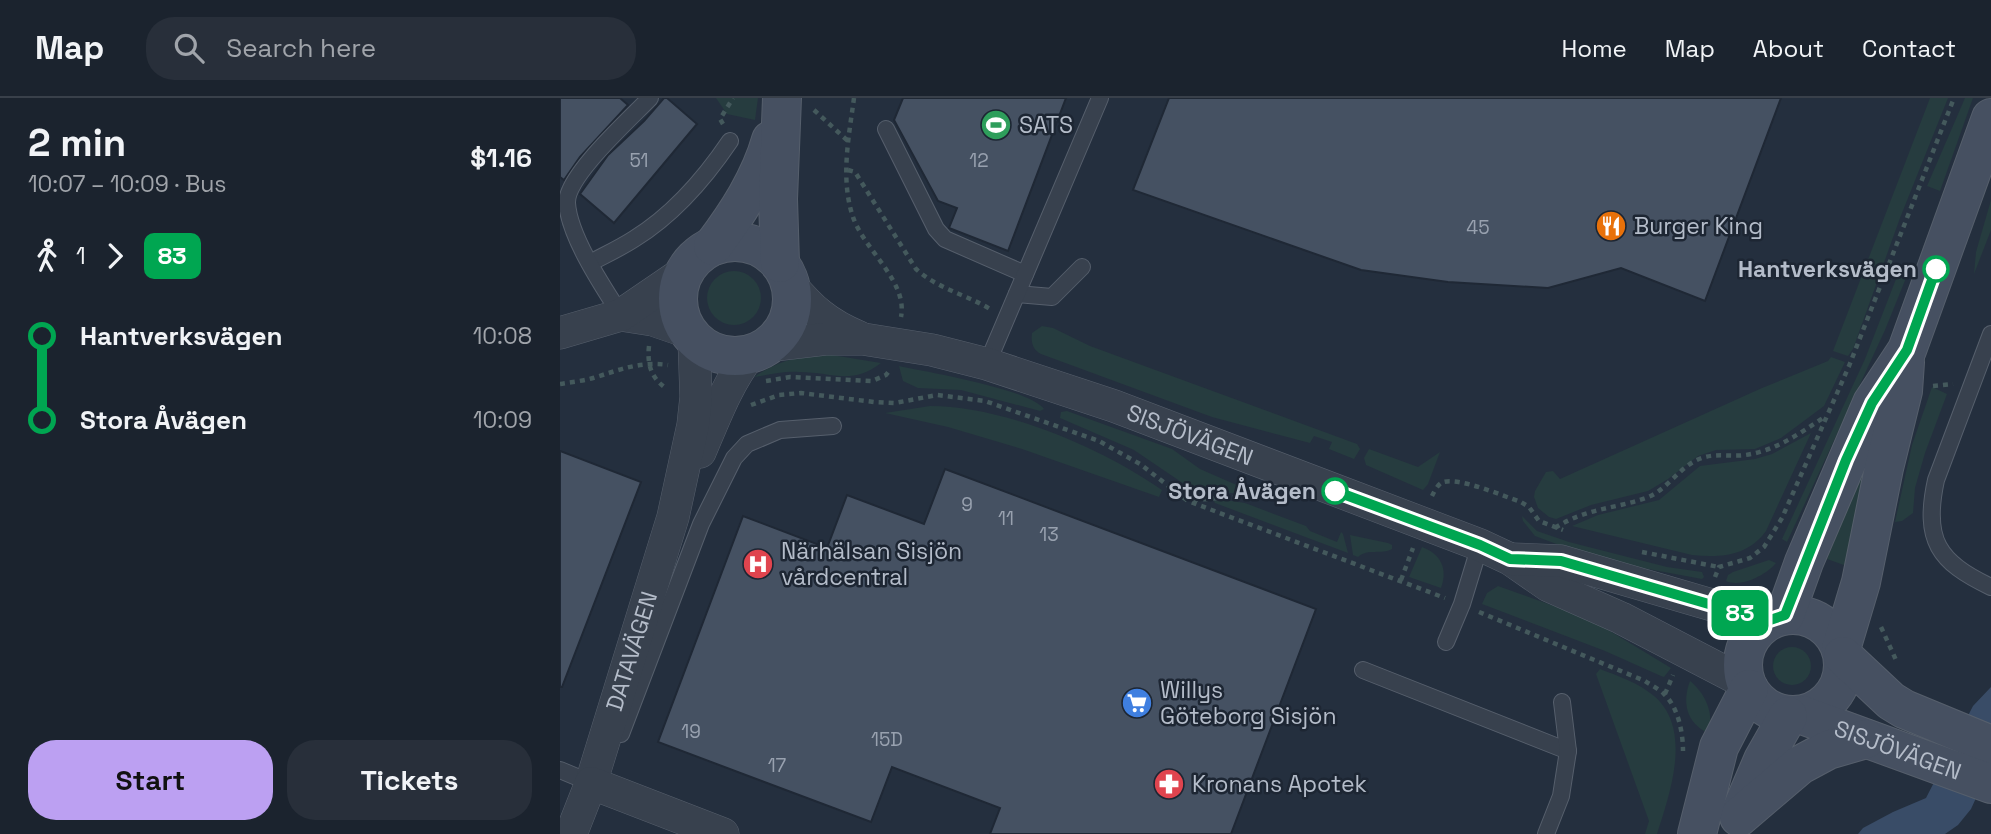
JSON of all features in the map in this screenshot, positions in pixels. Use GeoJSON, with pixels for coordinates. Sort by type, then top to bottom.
{"type":"FeatureCollection","features":[{"type":"Feature","properties":{"kind":"street"},"geometry":{"type":"LineString","coordinates":[[713,246],[754,183],[792,105]]}},
{"type":"Feature","properties":{"kind":"street"},"geometry":{"type":"LineString","coordinates":[[759,360],[786,323],[792,304],[785,273],[778,199],[792,105]]}},
{"type":"Feature","properties":{"kind":"street"},"geometry":{"type":"LineString","coordinates":[[1776,618],[1809,617],[1820,622],[1829,629],[1842,652],[1844,667],[1838,689],[1823,706],[1795,715],[1779,713],[1761,704],[1747,686],[1743,672],[1745,649],[1750,638],[1776,618],[1872,403],[1907,350],[1991,118]]}},
{"type":"Feature","properties":{"kind":"street","name":"SISJÖVÄGEN"},"geometry":{"type":"LineString","coordinates":[[621,315],[684,272],[696,256],[713,246],[733,241],[764,249],[808,306],[827,321],[863,339]]}},
{"type":"Feature","properties":{"kind":"street"},"geometry":{"type":"LineString","coordinates":[[678,330],[680,316],[677,298],[684,272]]}},
{"type":"Feature","properties":{"kind":"street","name":"SISJÖVÄGEN"},"geometry":{"type":"LineString","coordinates":[[562,325],[621,315],[678,330],[708,349],[724,355],[759,360],[825,339],[863,339],[932,350],[987,364],[1114,406],[1480,545],[1510,559],[1549,586],[1621,618],[1747,686]]}},
{"type":"Feature","properties":{"kind":"street","name":"DATAVÄGEN"},"geometry":{"type":"LineString","coordinates":[[678,330],[708,400]]}},
{"type":"Feature","properties":{"kind":"street"},"geometry":{"type":"LineString","coordinates":[[1842,652],[1861,582],[1903,391],[1907,350]]}},
{"type":"Feature","properties":{"kind":"street","name":"DATAVÄGEN"},"geometry":{"type":"LineString","coordinates":[[571,834],[591,783],[708,400],[737,371],[759,360]]}},
{"type":"Feature","properties":{"kind":"street","name":"SISJÖVÄGEN"},"geometry":{"type":"LineString","coordinates":[[1510,559],[1561,561],[1705,602],[1776,618]]}},
{"type":"Feature","properties":{"kind":"street","name":"SISJÖVÄGEN"},"geometry":{"type":"LineString","coordinates":[[1842,652],[1891,701],[1962,747],[1991,784]]}},
{"type":"Feature","properties":{"kind":"street"},"geometry":{"type":"LineString","coordinates":[[1697,834],[1719,747],[1747,686]]}},
{"type":"Feature","properties":{"kind":"street"},"geometry":{"type":"LineString","coordinates":[[1736,825],[1758,771],[1795,715]]}},
{"type":"Feature","properties":{"kind":"street","name":"SISJÖVÄGEN"},"geometry":{"type":"LineString","coordinates":[[1795,715],[1866,739],[1962,747]]}},
{"type":"Feature","properties":{"kind":"street"},"geometry":{"type":"LineString","coordinates":[[1736,825],[1800,765],[1828,750],[1866,739]]}},
{"type":"Feature","properties":{"kind":"street"},"geometry":{"type":"LineString","coordinates":[[591,783],[723,834]]}},
{"type":"Feature","properties":{"kind":"lane"},"geometry":{"type":"LineString","coordinates":[[621,315],[574,230],[567,202],[577,175],[650,98]]}},
{"type":"Feature","properties":{"kind":"lane"},"geometry":{"type":"LineString","coordinates":[[987,364],[1100,98]]}},
{"type":"Feature","properties":{"kind":"lane"},"geometry":{"type":"LineString","coordinates":[[886,129],[936,229],[945,239],[1025,274]]}},
{"type":"Feature","properties":{"kind":"lane"},"geometry":{"type":"LineString","coordinates":[[590,263],[636,238],[684,199],[708,173],[730,141]]}},
{"type":"Feature","properties":{"kind":"lane"},"geometry":{"type":"LineString","coordinates":[[1017,294],[1052,296],[1082,267]]}},
{"type":"Feature","properties":{"kind":"lane"},"geometry":{"type":"LineString","coordinates":[[1991,334],[1936,480],[1931,503],[1935,540],[1945,558],[1964,575],[1991,587]]}},
{"type":"Feature","properties":{"kind":"lane"},"geometry":{"type":"LineString","coordinates":[[560,770],[591,783],[613,755],[701,524],[734,458],[747,444],[780,430],[833,426]]}},
{"type":"Feature","properties":{"kind":"lane"},"geometry":{"type":"LineString","coordinates":[[1447,642],[1480,545]]}},
{"type":"Feature","properties":{"kind":"lane"},"geometry":{"type":"LineString","coordinates":[[1363,670],[1568,751]]}},
{"type":"Feature","properties":{"kind":"lane"},"geometry":{"type":"LineString","coordinates":[[1546,834],[1560,796],[1568,751],[1562,702]]}},
{"type":"Feature","properties":{"kind":"path"},"geometry":{"type":"LineString","coordinates":[[854,98],[849,142],[848,193],[853,217],[862,235],[900,292],[903,307],[900,323]]}},
{"type":"Feature","properties":{"kind":"path"},"geometry":{"type":"LineString","coordinates":[[1631,549],[1719,567],[1749,558],[1765,547],[1782,518],[1849,366],[1954,98]]}},
{"type":"Feature","properties":{"kind":"path"},"geometry":{"type":"LineString","coordinates":[[792,105],[849,142]]}},
{"type":"Feature","properties":{"kind":"path"},"geometry":{"type":"LineString","coordinates":[[848,170],[855,172],[916,269],[944,289],[975,300],[1006,318]]}},
{"type":"Feature","properties":{"kind":"path"},"geometry":{"type":"LineString","coordinates":[[678,330],[647,363],[652,375],[663,387],[673,392],[750,405],[779,395],[801,393],[874,402],[895,402],[937,395],[985,401],[1099,441],[1140,464],[1188,501],[1461,604],[1645,681],[1665,694],[1678,717],[1683,737],[1683,763]]}},
{"type":"Feature","properties":{"kind":"path"},"geometry":{"type":"LineString","coordinates":[[759,360],[799,377],[872,381],[886,375],[890,369]]}},
{"type":"Feature","properties":{"kind":"path"},"geometry":{"type":"LineString","coordinates":[[560,384],[592,379],[614,370]]}},
{"type":"Feature","properties":{"kind":"path"},"geometry":{"type":"LineString","coordinates":[[1555,528],[1587,512],[1647,498],[1693,462],[1703,458],[1759,453],[1784,443],[1828,415]]}},
{"type":"Feature","properties":{"kind":"path"},"geometry":{"type":"LineString","coordinates":[[1431,497],[1439,484],[1447,481],[1461,482],[1521,502],[1529,507],[1539,521],[1567,532]]}},
{"type":"Feature","properties":{"kind":"path"},"geometry":{"type":"LineString","coordinates":[[1188,501],[1249,496],[1271,498]]}},
{"type":"Feature","properties":{"kind":"path"},"geometry":{"type":"LineString","coordinates":[[1705,602],[1719,567]]}},
{"type":"Feature","properties":{"kind":"path"},"geometry":{"type":"LineString","coordinates":[[1665,694],[1684,651]]}},
{"type":"Feature","properties":{"kind":"green space"},"geometry":{"type":"Polygon","coordinates":[[[716,98],[758,98],[755,120],[727,114],[716,98]]]}},
{"type":"Feature","properties":{"kind":"green space"},"geometry":{"type":"Polygon","coordinates":[[[1930,98],[1948,98],[1900,218],[1853,349],[1848,356],[1833,351],[1930,98]]]}},
{"type":"Feature","properties":{"kind":"green space"},"geometry":{"type":"Polygon","coordinates":[[[1965,98],[1973,98],[1940,191],[1927,186],[1965,98]]]}},
{"type":"Feature","properties":{"kind":"green space"},"geometry":{"type":"Polygon","coordinates":[[[1991,200],[1991,230],[1974,274],[1976,252],[1991,200]]]}},
{"type":"Feature","properties":{"kind":"green space"},"geometry":{"type":"Polygon","coordinates":[[[734,271],[753,279],[761,298],[753,317],[734,325],[715,317],[707,298],[715,279],[734,271]]]}},
{"type":"Feature","properties":{"kind":"green space"},"geometry":{"type":"Polygon","coordinates":[[[1908,273],[1885,330],[1787,542],[1782,539],[1865,359],[1896,279],[1908,273]]]}},
{"type":"Feature","properties":{"kind":"green space"},"geometry":{"type":"Polygon","coordinates":[[[1042,326],[1357,444],[1360,449],[1354,459],[1329,449],[1332,442],[1314,436],[1310,443],[1212,417],[1041,354],[1034,348],[1032,333],[1042,326]]]}},
{"type":"Feature","properties":{"kind":"green space"},"geometry":{"type":"Polygon","coordinates":[[[832,355],[881,363],[851,376],[793,372],[754,377],[772,366],[791,360],[832,355]]]}},
{"type":"Feature","properties":{"kind":"green space"},"geometry":{"type":"Polygon","coordinates":[[[1831,357],[1845,362],[1824,406],[1781,438],[1755,449],[1716,450],[1698,456],[1648,491],[1591,505],[1556,519],[1538,508],[1535,491],[1546,472],[1553,471],[1560,479],[1828,361],[1831,357]]]}},
{"type":"Feature","properties":{"kind":"green space"},"geometry":{"type":"Polygon","coordinates":[[[899,366],[999,388],[1035,402],[1044,409],[1040,411],[961,390],[918,388],[903,381],[899,366]]]}},
{"type":"Feature","properties":{"kind":"green space"},"geometry":{"type":"Polygon","coordinates":[[[1932,387],[1947,394],[1915,488],[1913,513],[1902,521],[1895,522],[1912,445],[1932,387]]]}},
{"type":"Feature","properties":{"kind":"green space"},"geometry":{"type":"Polygon","coordinates":[[[930,406],[989,413],[1051,432],[1111,459],[1162,490],[1159,497],[1022,449],[948,427],[885,413],[930,406]]]}},
{"type":"Feature","properties":{"kind":"green space"},"geometry":{"type":"Polygon","coordinates":[[[1067,411],[1172,449],[1200,469],[1248,490],[1238,494],[1190,488],[1134,450],[1060,418],[1061,412],[1067,411]]]}},
{"type":"Feature","properties":{"kind":"green space"},"geometry":{"type":"Polygon","coordinates":[[[1811,433],[1766,531],[1751,546],[1733,554],[1692,555],[1572,526],[1598,515],[1659,500],[1700,466],[1755,459],[1772,454],[1811,433]]]}},
{"type":"Feature","properties":{"kind":"green space"},"geometry":{"type":"Polygon","coordinates":[[[1872,444],[1855,569],[1827,559],[1872,444]]]}},
{"type":"Feature","properties":{"kind":"green space"},"geometry":{"type":"Polygon","coordinates":[[[1369,449],[1418,467],[1440,452],[1428,484],[1423,490],[1366,465],[1364,458],[1369,449]]]}},
{"type":"Feature","properties":{"kind":"green space"},"geometry":{"type":"Polygon","coordinates":[[[1214,501],[1245,503],[1306,526],[1310,531],[1337,542],[1341,532],[1348,553],[1214,501]]]}},
{"type":"Feature","properties":{"kind":"green space"},"geometry":{"type":"Polygon","coordinates":[[[1522,516],[1537,531],[1569,542],[1667,567],[1702,572],[1704,577],[1702,579],[1605,561],[1586,555],[1535,536],[1522,516]]]}},
{"type":"Feature","properties":{"kind":"green space"},"geometry":{"type":"Polygon","coordinates":[[[1350,535],[1388,543],[1392,545],[1392,549],[1358,557],[1353,555],[1350,535]]]}},
{"type":"Feature","properties":{"kind":"green space"},"geometry":{"type":"Polygon","coordinates":[[[1422,547],[1434,554],[1441,563],[1444,575],[1441,588],[1409,577],[1422,547]]]}},
{"type":"Feature","properties":{"kind":"green space"},"geometry":{"type":"Polygon","coordinates":[[[1769,560],[1776,563],[1760,576],[1746,582],[1726,581],[1728,575],[1733,572],[1769,560]]]}},
{"type":"Feature","properties":{"kind":"green space"},"geometry":{"type":"Polygon","coordinates":[[[1498,586],[1576,614],[1605,628],[1671,668],[1664,677],[1661,676],[1605,651],[1482,604],[1487,593],[1498,586]]]}},
{"type":"Feature","properties":{"kind":"green space"},"geometry":{"type":"Polygon","coordinates":[[[1792,647],[1806,652],[1811,666],[1806,680],[1792,685],[1778,680],[1773,666],[1778,652],[1792,647]]]}},
{"type":"Feature","properties":{"kind":"green space"},"geometry":{"type":"Polygon","coordinates":[[[1600,669],[1648,691],[1666,710],[1673,726],[1675,762],[1668,800],[1657,834],[1645,834],[1649,821],[1596,674],[1600,669]]]}},
{"type":"Feature","properties":{"kind":"green space"},"geometry":{"type":"Polygon","coordinates":[[[1690,681],[1707,704],[1710,719],[1708,733],[1695,724],[1688,711],[1686,697],[1690,681]]]}},
{"type":"Feature","properties":{"kind":"water"},"geometry":{"type":"Polygon","coordinates":[[[1991,687],[1991,765],[1971,809],[1958,825],[1945,834],[1858,834],[1863,828],[1893,812],[1926,798],[1973,706],[1991,687]]]}},
{"type":"Feature","properties":{"kind":"building"},"geometry":{"type":"Polygon","coordinates":[[[560,98],[620,98],[628,105],[580,157],[564,180],[560,177],[560,98]]]}},
{"type":"Feature","properties":{"kind":"building"},"geometry":{"type":"Polygon","coordinates":[[[664,98],[697,124],[614,223],[580,194],[608,155],[664,98]]]}},
{"type":"Feature","properties":{"kind":"building"},"geometry":{"type":"Polygon","coordinates":[[[903,98],[1066,98],[1008,251],[949,228],[957,208],[938,201],[894,120],[903,98]]]}},
{"type":"Feature","properties":{"kind":"building"},"geometry":{"type":"Polygon","coordinates":[[[1169,98],[1781,98],[1705,301],[1621,268],[1548,288],[1448,282],[1361,270],[1133,190],[1169,98]]]}},
{"type":"Feature","properties":{"kind":"building"},"geometry":{"type":"Polygon","coordinates":[[[560,451],[641,482],[562,687],[560,687],[560,451]]]}},
{"type":"Feature","properties":{"kind":"building"},"geometry":{"type":"Polygon","coordinates":[[[945,469],[1316,609],[1231,834],[990,834],[1000,808],[892,767],[871,822],[658,742],[743,516],[827,548],[847,495],[924,524],[945,469]]]}},
{"type":"Feature","properties":{"kind":"bus line","name":"83"},"geometry":{"type":"LineString","coordinates":[[1335,491],[1480,545],[1510,559],[1561,561],[1767,621],[1785,615],[1846,460],[1872,403],[1907,350],[1936,269]]}},
{"type":"Feature","properties":{"kind":"place","name":"SATS"},"geometry":{"type":"Point","coordinates":[996,125]}},
{"type":"Feature","properties":{"kind":"place","name":"Burger King"},"geometry":{"type":"Point","coordinates":[1611,226]}},
{"type":"Feature","properties":{"kind":"place","name":"Hantverksvägen"},"geometry":{"type":"Point","coordinates":[1936,269]}},
{"type":"Feature","properties":{"kind":"place","name":"Stora Åvägen"},"geometry":{"type":"Point","coordinates":[1335,491]}},
{"type":"Feature","properties":{"kind":"place","name":"Närhälsan Sisjön vårdcentral"},"geometry":{"type":"Point","coordinates":[758,564]}},
{"type":"Feature","properties":{"kind":"place","name":"Willys Göteborg Sisjön"},"geometry":{"type":"Point","coordinates":[1137,703]}},
{"type":"Feature","properties":{"kind":"place","name":"Kronans Apotek"},"geometry":{"type":"Point","coordinates":[1169,784]}}]}
